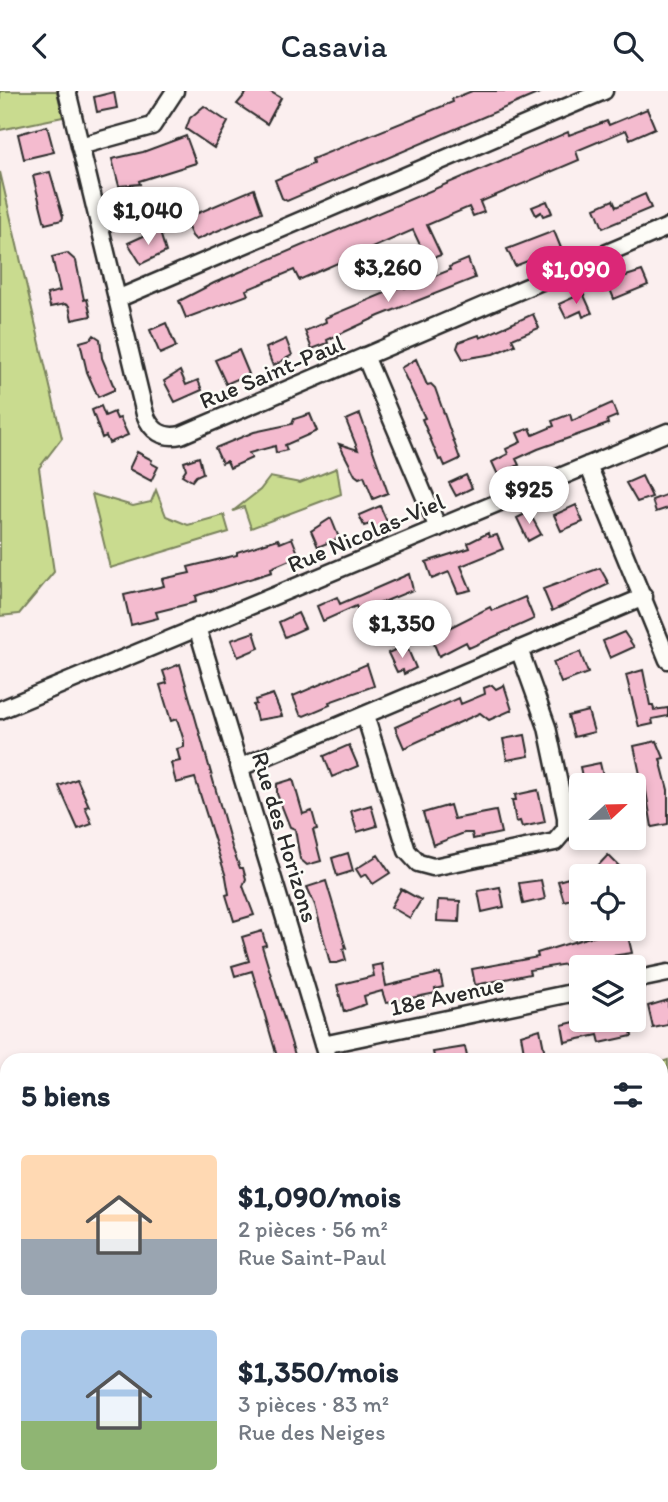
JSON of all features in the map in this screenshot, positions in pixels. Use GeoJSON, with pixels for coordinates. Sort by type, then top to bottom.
{"type":"FeatureCollection","features":[{"type":"Feature","properties":{"kind":"street"},"geometry":{"type":"LineString","coordinates":[[67,91],[117,299],[604,91]]}},
{"type":"Feature","properties":{"kind":"street"},"geometry":{"type":"LineString","coordinates":[[80,146],[152,126],[175,91]]}},
{"type":"Feature","properties":{"kind":"street","name":"Rue Saint-Paul"},"geometry":{"type":"LineString","coordinates":[[117,299],[146,419],[163,435],[181,435],[668,227]]}},
{"type":"Feature","properties":{"kind":"street"},"geometry":{"type":"LineString","coordinates":[[365,356],[438,528]]}},
{"type":"Feature","properties":{"kind":"street","name":"Rue Nicolas-Viel"},"geometry":{"type":"LineString","coordinates":[[0,710],[668,432]]}},
{"type":"Feature","properties":{"kind":"street"},"geometry":{"type":"LineString","coordinates":[[588,465],[668,660]]}},
{"type":"Feature","properties":{"kind":"street"},"geometry":{"type":"LineString","coordinates":[[241,767],[644,597]]}},
{"type":"Feature","properties":{"kind":"street","name":"Rue des Horizons"},"geometry":{"type":"LineString","coordinates":[[197,627],[326,1053]]}},
{"type":"Feature","properties":{"kind":"street"},"geometry":{"type":"LineString","coordinates":[[365,715],[407,851],[418,863],[440,866],[555,842],[566,829],[566,817],[544,716],[519,649]]}},
{"type":"Feature","properties":{"kind":"street"},"geometry":{"type":"LineString","coordinates":[[646,978],[668,973]]}},
{"type":"Feature","properties":{"kind":"street","name":"18e Avenue"},"geometry":{"type":"LineString","coordinates":[[326,1053],[569,994]]}},
{"type":"Feature","properties":{"kind":"green space"},"geometry":{"type":"Polygon","coordinates":[[[0,91],[57,91],[63,117],[0,130],[0,91]]]}},
{"type":"Feature","properties":{"kind":"green space"},"geometry":{"type":"Polygon","coordinates":[[[0,172],[62,438],[39,468],[54,572],[19,614],[0,616],[0,172]]]}},
{"type":"Feature","properties":{"kind":"green space"},"geometry":{"type":"Polygon","coordinates":[[[337,468],[341,494],[251,528],[244,507],[233,511],[260,490],[270,477],[300,483],[337,468]]]}},
{"type":"Feature","properties":{"kind":"green space"},"geometry":{"type":"Polygon","coordinates":[[[156,490],[166,516],[188,525],[224,515],[229,532],[110,568],[92,494],[133,506],[151,502],[156,490]]]}},
{"type":"Feature","properties":{"kind":"building"},"geometry":{"type":"Polygon","coordinates":[[[248,91],[269,91],[281,98],[267,124],[237,104],[248,91]]]}},
{"type":"Feature","properties":{"kind":"building"},"geometry":{"type":"Polygon","coordinates":[[[472,91],[544,91],[287,201],[282,198],[275,180],[313,164],[312,159],[453,102],[452,99],[472,91]]]}},
{"type":"Feature","properties":{"kind":"building"},"geometry":{"type":"Polygon","coordinates":[[[114,92],[117,108],[97,112],[94,97],[114,92]]]}},
{"type":"Feature","properties":{"kind":"building"},"geometry":{"type":"Polygon","coordinates":[[[204,106],[228,122],[214,148],[186,129],[190,118],[204,106]]]}},
{"type":"Feature","properties":{"kind":"building"},"geometry":{"type":"Polygon","coordinates":[[[647,109],[655,128],[630,139],[626,130],[576,151],[579,160],[480,202],[484,212],[473,216],[469,207],[427,225],[441,255],[427,260],[413,230],[299,280],[294,270],[246,290],[248,295],[186,318],[179,301],[214,283],[568,132],[569,135],[607,121],[609,125],[647,109]]]}},
{"type":"Feature","properties":{"kind":"building"},"geometry":{"type":"Polygon","coordinates":[[[47,126],[54,152],[24,159],[18,134],[47,126]]]}},
{"type":"Feature","properties":{"kind":"building"},"geometry":{"type":"Polygon","coordinates":[[[186,136],[196,163],[139,181],[140,184],[119,186],[112,159],[143,152],[186,136]]]}},
{"type":"Feature","properties":{"kind":"building"},"geometry":{"type":"Polygon","coordinates":[[[50,172],[63,217],[62,220],[45,224],[33,176],[50,172]]]}},
{"type":"Feature","properties":{"kind":"building"},"geometry":{"type":"Polygon","coordinates":[[[254,189],[262,212],[196,240],[192,236],[184,219],[254,189]]]}},
{"type":"Feature","properties":{"kind":"building"},"geometry":{"type":"Polygon","coordinates":[[[645,194],[651,208],[603,228],[595,208],[613,200],[616,207],[645,194]]]}},
{"type":"Feature","properties":{"kind":"building"},"geometry":{"type":"Polygon","coordinates":[[[547,201],[552,213],[543,216],[541,212],[536,215],[532,207],[547,201]]]}},
{"type":"Feature","properties":{"kind":"building"},"geometry":{"type":"Polygon","coordinates":[[[159,229],[166,252],[141,264],[128,243],[159,229]]]}},
{"type":"Feature","properties":{"kind":"building"},"geometry":{"type":"Polygon","coordinates":[[[554,231],[561,248],[515,266],[507,249],[554,231]]]}},
{"type":"Feature","properties":{"kind":"building"},"geometry":{"type":"Polygon","coordinates":[[[67,253],[76,261],[84,300],[87,299],[91,316],[72,320],[69,306],[65,304],[50,307],[47,294],[60,291],[52,257],[67,253]]]}},
{"type":"Feature","properties":{"kind":"building"},"geometry":{"type":"Polygon","coordinates":[[[468,259],[475,278],[379,316],[312,349],[305,331],[326,322],[325,318],[404,285],[405,288],[450,270],[449,267],[468,259]]]}},
{"type":"Feature","properties":{"kind":"building"},"geometry":{"type":"Polygon","coordinates":[[[642,271],[648,285],[614,299],[607,282],[642,271]]]}},
{"type":"Feature","properties":{"kind":"building"},"geometry":{"type":"Polygon","coordinates":[[[583,293],[592,313],[583,317],[581,311],[566,318],[559,304],[583,293]]]}},
{"type":"Feature","properties":{"kind":"building"},"geometry":{"type":"Polygon","coordinates":[[[533,314],[539,328],[512,339],[515,345],[493,354],[463,359],[457,348],[459,342],[479,335],[480,338],[533,314]]]}},
{"type":"Feature","properties":{"kind":"building"},"geometry":{"type":"Polygon","coordinates":[[[166,323],[176,347],[160,354],[150,330],[166,323]]]}},
{"type":"Feature","properties":{"kind":"building"},"geometry":{"type":"Polygon","coordinates":[[[94,335],[100,339],[102,358],[114,387],[114,390],[98,397],[87,372],[80,342],[91,339],[94,335]]]}},
{"type":"Feature","properties":{"kind":"building"},"geometry":{"type":"Polygon","coordinates":[[[286,339],[292,355],[273,366],[266,348],[286,339]]]}},
{"type":"Feature","properties":{"kind":"building"},"geometry":{"type":"Polygon","coordinates":[[[239,350],[249,374],[226,384],[215,360],[239,350]]]}},
{"type":"Feature","properties":{"kind":"building"},"geometry":{"type":"Polygon","coordinates":[[[416,359],[427,385],[431,384],[435,388],[460,459],[445,466],[442,459],[439,460],[422,419],[425,418],[401,368],[416,359]]]}},
{"type":"Feature","properties":{"kind":"building"},"geometry":{"type":"Polygon","coordinates":[[[180,371],[186,385],[198,380],[202,390],[175,402],[164,381],[180,371]]]}},
{"type":"Feature","properties":{"kind":"building"},"geometry":{"type":"Polygon","coordinates":[[[612,403],[617,416],[607,420],[608,424],[516,459],[519,465],[498,475],[492,462],[508,454],[506,449],[521,442],[517,433],[530,428],[533,435],[554,426],[552,421],[570,414],[572,421],[612,403]]]}},
{"type":"Feature","properties":{"kind":"building"},"geometry":{"type":"Polygon","coordinates":[[[101,406],[105,416],[114,412],[117,419],[120,418],[128,435],[109,443],[106,436],[102,438],[92,410],[101,406]]]}},
{"type":"Feature","properties":{"kind":"building"},"geometry":{"type":"Polygon","coordinates":[[[310,414],[317,431],[285,445],[287,450],[276,453],[275,446],[249,453],[252,458],[230,468],[227,461],[222,463],[215,448],[254,432],[292,424],[294,419],[310,414]]]}},
{"type":"Feature","properties":{"kind":"building"},"geometry":{"type":"Polygon","coordinates":[[[360,414],[388,493],[373,499],[364,476],[359,478],[355,475],[339,444],[358,450],[346,420],[360,414]]]}},
{"type":"Feature","properties":{"kind":"building"},"geometry":{"type":"Polygon","coordinates":[[[137,452],[152,460],[151,463],[158,467],[151,481],[129,469],[137,452]]]}},
{"type":"Feature","properties":{"kind":"building"},"geometry":{"type":"Polygon","coordinates":[[[199,457],[203,473],[192,481],[182,475],[186,469],[184,462],[199,457]]]}},
{"type":"Feature","properties":{"kind":"building"},"geometry":{"type":"Polygon","coordinates":[[[466,475],[472,488],[456,496],[449,483],[466,475]]]}},
{"type":"Feature","properties":{"kind":"building"},"geometry":{"type":"Polygon","coordinates":[[[642,476],[652,497],[637,502],[626,483],[642,476]]]}},
{"type":"Feature","properties":{"kind":"building"},"geometry":{"type":"Polygon","coordinates":[[[668,494],[668,508],[656,512],[652,500],[668,494]]]}},
{"type":"Feature","properties":{"kind":"building"},"geometry":{"type":"Polygon","coordinates":[[[576,505],[583,522],[561,531],[554,515],[576,505]]]}},
{"type":"Feature","properties":{"kind":"building"},"geometry":{"type":"Polygon","coordinates":[[[380,506],[388,524],[373,531],[370,524],[364,526],[359,515],[380,506]]]}},
{"type":"Feature","properties":{"kind":"building"},"geometry":{"type":"Polygon","coordinates":[[[529,512],[541,534],[528,541],[517,518],[529,512]]]}},
{"type":"Feature","properties":{"kind":"building"},"geometry":{"type":"Polygon","coordinates":[[[331,518],[339,538],[318,547],[311,531],[331,518]]]}},
{"type":"Feature","properties":{"kind":"building"},"geometry":{"type":"Polygon","coordinates":[[[488,533],[489,537],[497,535],[503,549],[461,566],[471,590],[458,593],[449,572],[432,579],[426,562],[470,548],[468,543],[488,533]]]}},
{"type":"Feature","properties":{"kind":"building"},"geometry":{"type":"Polygon","coordinates":[[[292,538],[299,556],[271,568],[272,572],[195,596],[196,602],[156,612],[158,618],[131,625],[124,595],[164,586],[162,579],[190,573],[188,567],[237,555],[237,552],[278,539],[280,543],[292,538]]]}},
{"type":"Feature","properties":{"kind":"building"},"geometry":{"type":"Polygon","coordinates":[[[600,568],[609,584],[552,611],[543,589],[600,568]]]}},
{"type":"Feature","properties":{"kind":"building"},"geometry":{"type":"Polygon","coordinates":[[[409,574],[413,590],[359,612],[356,606],[323,621],[317,606],[337,597],[340,604],[409,574]]]}},
{"type":"Feature","properties":{"kind":"building"},"geometry":{"type":"Polygon","coordinates":[[[525,597],[534,619],[469,648],[466,642],[439,656],[431,637],[490,607],[492,611],[525,597]]]}},
{"type":"Feature","properties":{"kind":"building"},"geometry":{"type":"Polygon","coordinates":[[[298,613],[305,628],[285,637],[279,622],[298,613]]]}},
{"type":"Feature","properties":{"kind":"building"},"geometry":{"type":"Polygon","coordinates":[[[254,632],[259,648],[238,657],[231,640],[254,632]]]}},
{"type":"Feature","properties":{"kind":"building"},"geometry":{"type":"Polygon","coordinates":[[[624,632],[634,647],[610,658],[603,641],[624,632]]]}},
{"type":"Feature","properties":{"kind":"building"},"geometry":{"type":"Polygon","coordinates":[[[406,645],[416,668],[404,674],[403,670],[397,672],[388,653],[406,645]]]}},
{"type":"Feature","properties":{"kind":"building"},"geometry":{"type":"Polygon","coordinates":[[[580,652],[588,673],[561,683],[553,662],[580,652]]]}},
{"type":"Feature","properties":{"kind":"building"},"geometry":{"type":"Polygon","coordinates":[[[180,664],[232,847],[240,868],[243,868],[246,879],[243,886],[254,915],[234,921],[226,895],[229,894],[226,877],[195,778],[176,783],[171,763],[180,761],[177,749],[184,747],[184,741],[177,719],[171,721],[160,685],[167,683],[163,671],[180,664]]]}},
{"type":"Feature","properties":{"kind":"building"},"geometry":{"type":"Polygon","coordinates":[[[367,664],[374,686],[329,702],[330,705],[304,716],[300,714],[293,696],[367,664]]]}},
{"type":"Feature","properties":{"kind":"building"},"geometry":{"type":"Polygon","coordinates":[[[643,670],[650,705],[653,705],[654,710],[668,708],[668,716],[652,719],[653,724],[639,727],[626,675],[643,670]]]}},
{"type":"Feature","properties":{"kind":"building"},"geometry":{"type":"Polygon","coordinates":[[[492,685],[496,689],[504,685],[512,710],[489,720],[480,713],[404,748],[395,727],[459,698],[461,704],[485,694],[484,688],[492,685]]]}},
{"type":"Feature","properties":{"kind":"building"},"geometry":{"type":"Polygon","coordinates":[[[273,694],[282,716],[257,720],[253,705],[256,704],[255,700],[273,694]]]}},
{"type":"Feature","properties":{"kind":"building"},"geometry":{"type":"Polygon","coordinates":[[[588,711],[594,732],[574,737],[568,716],[588,711]]]}},
{"type":"Feature","properties":{"kind":"building"},"geometry":{"type":"Polygon","coordinates":[[[525,735],[529,756],[507,760],[503,739],[525,735]]]}},
{"type":"Feature","properties":{"kind":"building"},"geometry":{"type":"Polygon","coordinates":[[[657,741],[664,758],[660,759],[668,790],[668,824],[652,827],[646,773],[640,773],[634,746],[657,741]]]}},
{"type":"Feature","properties":{"kind":"building"},"geometry":{"type":"Polygon","coordinates":[[[349,745],[358,766],[332,777],[324,756],[349,745]]]}},
{"type":"Feature","properties":{"kind":"building"},"geometry":{"type":"Polygon","coordinates":[[[600,763],[602,773],[581,773],[580,767],[600,763]]]}},
{"type":"Feature","properties":{"kind":"building"},"geometry":{"type":"Polygon","coordinates":[[[77,779],[89,806],[85,807],[92,824],[78,829],[59,786],[77,779]]]}},
{"type":"Feature","properties":{"kind":"building"},"geometry":{"type":"Polygon","coordinates":[[[293,779],[303,814],[312,811],[317,829],[313,830],[321,861],[307,865],[300,859],[295,829],[290,827],[277,794],[277,784],[293,779]]]}},
{"type":"Feature","properties":{"kind":"building"},"geometry":{"type":"Polygon","coordinates":[[[538,790],[545,822],[522,827],[520,821],[516,822],[512,800],[516,800],[515,795],[538,790]]]}},
{"type":"Feature","properties":{"kind":"building"},"geometry":{"type":"Polygon","coordinates":[[[371,805],[377,826],[357,832],[351,811],[371,805]]]}},
{"type":"Feature","properties":{"kind":"building"},"geometry":{"type":"Polygon","coordinates":[[[450,805],[454,819],[496,811],[501,833],[473,839],[472,833],[464,833],[433,845],[423,813],[450,805]]]}},
{"type":"Feature","properties":{"kind":"building"},"geometry":{"type":"Polygon","coordinates":[[[348,853],[353,871],[337,876],[332,858],[348,853]]]}},
{"type":"Feature","properties":{"kind":"building"},"geometry":{"type":"Polygon","coordinates":[[[378,855],[390,873],[373,884],[366,874],[361,877],[356,869],[378,855]]]}},
{"type":"Feature","properties":{"kind":"building"},"geometry":{"type":"Polygon","coordinates":[[[608,855],[617,864],[600,864],[608,855]]]}},
{"type":"Feature","properties":{"kind":"building"},"geometry":{"type":"Polygon","coordinates":[[[569,878],[569,900],[564,901],[558,881],[569,878]]]}},
{"type":"Feature","properties":{"kind":"building"},"geometry":{"type":"Polygon","coordinates":[[[541,880],[545,899],[523,904],[519,883],[541,880]]]}},
{"type":"Feature","properties":{"kind":"building"},"geometry":{"type":"Polygon","coordinates":[[[326,881],[346,948],[343,949],[346,960],[337,963],[330,963],[315,905],[307,887],[326,881]]]}},
{"type":"Feature","properties":{"kind":"building"},"geometry":{"type":"Polygon","coordinates":[[[500,887],[504,907],[482,912],[478,891],[500,887]]]}},
{"type":"Feature","properties":{"kind":"building"},"geometry":{"type":"Polygon","coordinates":[[[401,889],[421,900],[410,918],[391,907],[401,889]]]}},
{"type":"Feature","properties":{"kind":"building"},"geometry":{"type":"Polygon","coordinates":[[[438,900],[460,901],[459,922],[437,921],[438,900]]]}},
{"type":"Feature","properties":{"kind":"building"},"geometry":{"type":"Polygon","coordinates":[[[262,931],[266,945],[262,946],[294,1053],[276,1053],[252,971],[235,976],[232,966],[249,961],[242,937],[262,931]]]}},
{"type":"Feature","properties":{"kind":"building"},"geometry":{"type":"Polygon","coordinates":[[[577,941],[629,941],[632,953],[569,955],[569,964],[529,970],[530,974],[475,985],[472,969],[538,957],[537,953],[577,941]]]}},
{"type":"Feature","properties":{"kind":"building"},"geometry":{"type":"Polygon","coordinates":[[[382,964],[386,986],[440,973],[443,987],[435,989],[436,993],[386,1003],[382,991],[364,996],[366,1004],[344,1012],[337,985],[374,976],[372,966],[382,964]]]}},
{"type":"Feature","properties":{"kind":"building"},"geometry":{"type":"Polygon","coordinates":[[[668,1000],[668,1025],[653,1028],[648,1006],[668,1000]]]}},
{"type":"Feature","properties":{"kind":"building"},"geometry":{"type":"Polygon","coordinates":[[[569,1023],[569,1032],[631,1032],[632,1036],[600,1043],[598,1035],[565,1042],[562,1025],[569,1023]]]}},
{"type":"Feature","properties":{"kind":"building"},"geometry":{"type":"Polygon","coordinates":[[[540,1029],[545,1053],[524,1053],[521,1035],[540,1029]]]}},
{"type":"Feature","properties":{"kind":"building"},"geometry":{"type":"Polygon","coordinates":[[[465,1047],[466,1053],[433,1053],[465,1047]]]}}]}
